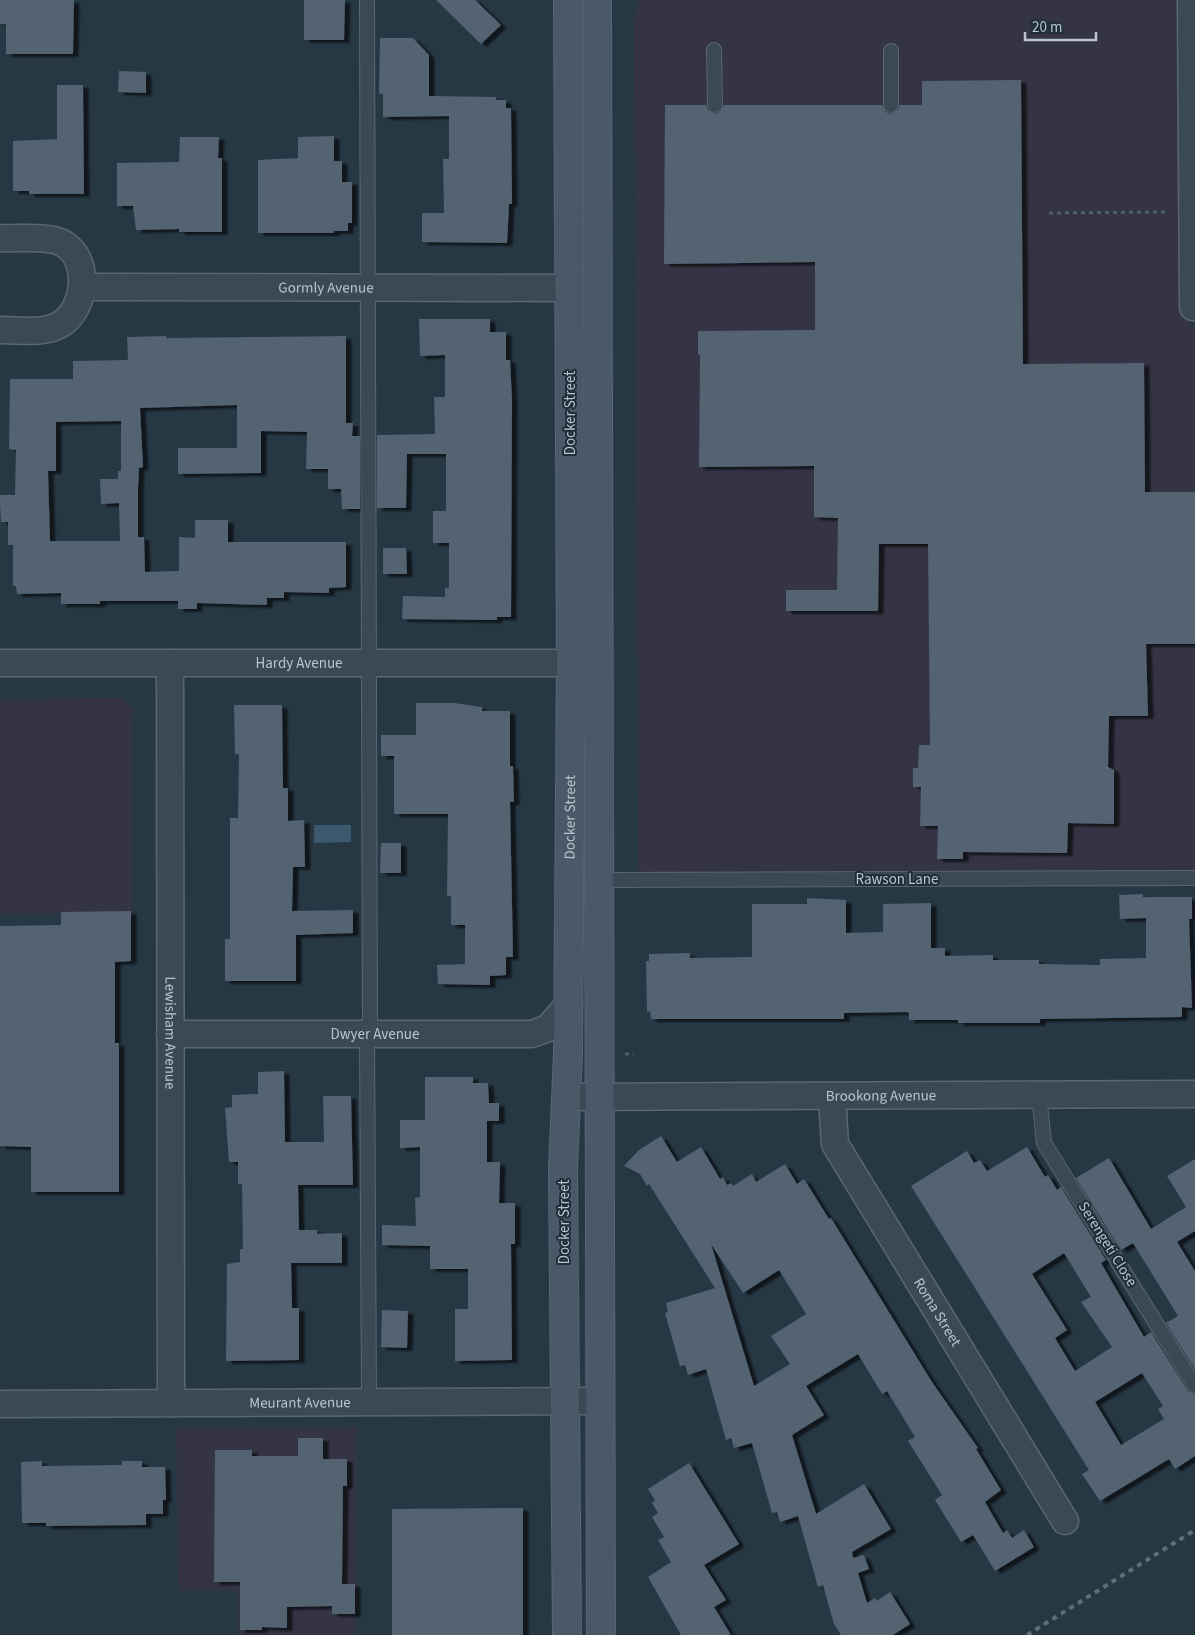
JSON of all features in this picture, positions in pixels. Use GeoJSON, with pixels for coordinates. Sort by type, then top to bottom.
{"type":"FeatureCollection","features":[{"type":"Feature","properties":{"kind":"main road","name":"Docker Street"},"geometry":{"type":"LineString","coordinates":[[567,1635],[563,1169],[569,1004],[571,662],[568,0]]}},
{"type":"Feature","properties":{"kind":"main road","name":"Docker Street"},"geometry":{"type":"LineString","coordinates":[[597,0],[601,1635]]}},
{"type":"Feature","properties":{"kind":"street"},"geometry":{"type":"LineString","coordinates":[[1191,0],[1194,307]]}},
{"type":"Feature","properties":{"kind":"street"},"geometry":{"type":"LineString","coordinates":[[0,238],[55,240],[68,249],[78,262],[83,278],[82,297],[75,311],[63,323],[48,330],[0,330]]}},
{"type":"Feature","properties":{"kind":"street","name":"Gormly Avenue"},"geometry":{"type":"LineString","coordinates":[[82,287],[569,288]]}},
{"type":"Feature","properties":{"kind":"street","name":"Hardy Avenue"},"geometry":{"type":"LineString","coordinates":[[0,663],[598,663]]}},
{"type":"Feature","properties":{"kind":"street","name":"Lewisham Avenue"},"geometry":{"type":"LineString","coordinates":[[170,663],[171,1402]]}},
{"type":"Feature","properties":{"kind":"street","name":"Dwyer Avenue"},"geometry":{"type":"LineString","coordinates":[[170,1034],[532,1034],[548,1028],[569,1004]]}},
{"type":"Feature","properties":{"kind":"street","name":"Brookong Avenue"},"geometry":{"type":"LineString","coordinates":[[566,1097],[1195,1094]]}},
{"type":"Feature","properties":{"kind":"street","name":"Roma Street"},"geometry":{"type":"LineString","coordinates":[[832,1097],[835,1144],[1065,1521]]}},
{"type":"Feature","properties":{"kind":"street","name":"Meurant Avenue"},"geometry":{"type":"LineString","coordinates":[[0,1404],[370,1400],[600,1401]]}},
{"type":"Feature","properties":{"kind":"lane"},"geometry":{"type":"LineString","coordinates":[[367,0],[370,1400]]}},
{"type":"Feature","properties":{"kind":"lane"},"geometry":{"type":"LineString","coordinates":[[714,50],[715,105]]}},
{"type":"Feature","properties":{"kind":"lane"},"geometry":{"type":"LineString","coordinates":[[891,51],[891,105]]}},
{"type":"Feature","properties":{"kind":"lane","name":"Rawson Lane"},"geometry":{"type":"LineString","coordinates":[[598,880],[1195,878]]}},
{"type":"Feature","properties":{"kind":"lane","name":"Serengeti Close"},"geometry":{"type":"LineString","coordinates":[[1039,1095],[1044,1143],[1195,1386]]}},
{"type":"Feature","properties":{"kind":"path"},"geometry":{"type":"LineString","coordinates":[[1049,213],[1176,212]]}},
{"type":"Feature","properties":{"kind":"path"},"geometry":{"type":"LineString","coordinates":[[623,1054],[634,1054]]}},
{"type":"Feature","properties":{"kind":"shaded area"},"geometry":{"type":"Polygon","coordinates":[[[639,0],[1188,0],[1190,327],[1195,327],[1195,871],[669,876],[638,871],[634,22],[639,0]]]}},
{"type":"Feature","properties":{"kind":"shaded area"},"geometry":{"type":"Polygon","coordinates":[[[122,698],[133,709],[132,913],[0,913],[0,699],[122,698]]]}},
{"type":"Feature","properties":{"kind":"shaded area"},"geometry":{"type":"Polygon","coordinates":[[[314,825],[351,825],[351,842],[314,843],[314,825]]]}},
{"type":"Feature","properties":{"kind":"shaded area"},"geometry":{"type":"Polygon","coordinates":[[[357,1427],[357,1635],[237,1635],[237,1591],[178,1591],[176,1428],[357,1427]]]}},
{"type":"Feature","properties":{"kind":"building"},"geometry":{"type":"Polygon","coordinates":[[[0,0],[74,0],[73,54],[6,54],[6,24],[0,24],[0,0]]]}},
{"type":"Feature","properties":{"kind":"building"},"geometry":{"type":"Polygon","coordinates":[[[304,0],[345,0],[344,40],[304,40],[304,0]]]}},
{"type":"Feature","properties":{"kind":"building"},"geometry":{"type":"Polygon","coordinates":[[[436,0],[475,0],[501,25],[481,44],[436,0]]]}},
{"type":"Feature","properties":{"kind":"building"},"geometry":{"type":"Polygon","coordinates":[[[380,38],[413,38],[429,55],[429,96],[496,97],[496,100],[506,100],[506,108],[511,108],[512,204],[509,204],[507,243],[422,242],[422,213],[444,213],[443,159],[449,159],[449,116],[383,117],[383,94],[379,94],[380,38]]]}},
{"type":"Feature","properties":{"kind":"building"},"geometry":{"type":"Polygon","coordinates":[[[119,71],[146,72],[146,93],[118,92],[119,71]]]}},
{"type":"Feature","properties":{"kind":"building"},"geometry":{"type":"Polygon","coordinates":[[[1021,80],[1023,364],[1144,363],[1145,492],[1195,492],[1195,644],[1146,644],[1148,716],[1109,716],[1108,767],[1114,770],[1114,824],[1068,823],[1067,853],[963,852],[963,859],[937,859],[938,826],[920,826],[921,787],[913,787],[913,768],[918,768],[919,745],[930,745],[928,544],[879,544],[878,611],[786,611],[786,590],[837,590],[838,518],[814,517],[814,466],[699,467],[700,355],[698,355],[698,331],[815,330],[815,262],[664,264],[665,105],[706,105],[708,110],[715,114],[720,112],[724,105],[882,105],[886,112],[891,114],[898,110],[900,105],[922,105],[922,81],[1021,80]]]}},
{"type":"Feature","properties":{"kind":"building"},"geometry":{"type":"Polygon","coordinates":[[[57,85],[83,85],[84,194],[29,194],[29,191],[13,191],[13,141],[57,139],[57,85]]]}},
{"type":"Feature","properties":{"kind":"building"},"geometry":{"type":"Polygon","coordinates":[[[334,136],[334,161],[342,161],[342,182],[352,182],[352,223],[348,223],[348,231],[334,231],[334,233],[258,233],[258,160],[298,158],[298,137],[334,136]]]}},
{"type":"Feature","properties":{"kind":"building"},"geometry":{"type":"Polygon","coordinates":[[[180,137],[219,137],[218,158],[222,158],[222,232],[179,232],[179,229],[136,230],[133,206],[117,206],[117,163],[179,162],[180,137]]]}},
{"type":"Feature","properties":{"kind":"building"},"geometry":{"type":"Polygon","coordinates":[[[419,319],[490,319],[490,332],[506,332],[506,360],[510,360],[512,400],[511,617],[497,617],[497,620],[402,619],[403,596],[445,597],[445,588],[449,588],[449,543],[433,543],[433,511],[446,511],[446,454],[407,454],[406,508],[377,508],[377,435],[435,434],[434,397],[445,397],[445,355],[420,356],[419,319]]]}},
{"type":"Feature","properties":{"kind":"building"},"geometry":{"type":"Polygon","coordinates":[[[346,336],[346,423],[353,423],[352,436],[360,436],[360,509],[342,509],[341,489],[328,489],[328,469],[306,469],[307,432],[261,431],[261,473],[178,474],[178,448],[237,448],[237,405],[140,408],[143,467],[139,468],[138,537],[144,537],[145,572],[179,571],[179,537],[195,538],[195,520],[228,520],[228,542],[346,542],[346,587],[329,588],[329,593],[284,592],[284,598],[267,598],[267,605],[197,603],[197,609],[178,609],[178,601],[100,601],[100,604],[61,604],[61,593],[17,594],[16,586],[13,586],[13,545],[8,545],[8,522],[1,522],[0,504],[0,495],[15,495],[16,450],[9,449],[10,379],[73,379],[73,361],[128,360],[127,337],[346,336]],[[121,421],[56,422],[56,471],[48,471],[50,541],[120,541],[119,503],[101,504],[100,479],[118,479],[118,471],[121,471],[121,421]]]}},
{"type":"Feature","properties":{"kind":"building"},"geometry":{"type":"Polygon","coordinates":[[[383,548],[406,548],[407,574],[383,574],[383,548]]]}},
{"type":"Feature","properties":{"kind":"building"},"geometry":{"type":"Polygon","coordinates":[[[416,703],[454,703],[482,707],[482,711],[510,711],[510,766],[513,766],[514,802],[510,802],[513,957],[506,957],[506,975],[490,976],[490,985],[438,984],[437,965],[465,964],[465,925],[451,925],[451,896],[447,896],[448,814],[394,814],[394,756],[381,756],[381,735],[416,735],[416,703]]]}},
{"type":"Feature","properties":{"kind":"building"},"geometry":{"type":"Polygon","coordinates":[[[234,705],[282,705],[283,788],[288,788],[288,821],[304,820],[305,867],[293,867],[292,911],[353,910],[353,933],[296,935],[296,981],[225,981],[225,939],[230,939],[230,818],[238,818],[239,754],[235,754],[234,705]]]}},
{"type":"Feature","properties":{"kind":"building"},"geometry":{"type":"Polygon","coordinates":[[[381,843],[401,843],[401,873],[380,873],[381,843]]]}},
{"type":"Feature","properties":{"kind":"building"},"geometry":{"type":"Polygon","coordinates":[[[1143,894],[1143,897],[1192,897],[1192,919],[1189,919],[1192,1008],[1182,1007],[1182,1017],[1040,1019],[1040,1023],[958,1023],[958,1020],[909,1020],[909,1013],[906,1012],[844,1013],[844,1019],[651,1019],[650,1011],[647,1012],[646,961],[649,961],[649,954],[690,953],[690,958],[752,957],[752,904],[807,904],[807,898],[846,900],[846,933],[883,932],[883,904],[931,903],[931,948],[945,948],[945,956],[993,955],[993,960],[1039,960],[1039,964],[1100,965],[1100,959],[1146,958],[1146,918],[1120,919],[1119,895],[1143,894]]]}},
{"type":"Feature","properties":{"kind":"building"},"geometry":{"type":"Polygon","coordinates":[[[131,911],[131,961],[115,962],[115,1043],[119,1043],[119,1192],[31,1192],[31,1147],[0,1146],[0,926],[61,925],[61,912],[131,911]]]}},
{"type":"Feature","properties":{"kind":"building"},"geometry":{"type":"Polygon","coordinates":[[[284,1071],[285,1142],[324,1142],[323,1096],[351,1096],[353,1185],[298,1185],[299,1230],[317,1230],[317,1234],[342,1233],[342,1263],[291,1263],[292,1308],[299,1308],[299,1360],[226,1361],[227,1264],[240,1262],[240,1249],[243,1249],[242,1184],[238,1184],[238,1162],[229,1162],[225,1108],[232,1107],[232,1095],[258,1094],[258,1072],[284,1071]]]}},
{"type":"Feature","properties":{"kind":"building"},"geometry":{"type":"Polygon","coordinates":[[[425,1077],[473,1077],[473,1083],[488,1083],[489,1103],[499,1103],[499,1121],[487,1121],[487,1162],[500,1162],[499,1203],[515,1203],[515,1244],[511,1244],[512,1360],[455,1361],[455,1309],[468,1309],[468,1269],[430,1269],[430,1246],[382,1245],[382,1225],[416,1226],[415,1198],[420,1197],[420,1147],[400,1148],[400,1120],[425,1120],[425,1077]]]}},
{"type":"Feature","properties":{"kind":"building"},"geometry":{"type":"Polygon","coordinates":[[[661,1136],[677,1162],[701,1147],[720,1179],[723,1177],[727,1185],[731,1183],[733,1186],[752,1174],[756,1182],[785,1164],[797,1184],[804,1179],[829,1219],[831,1218],[932,1382],[978,1448],[976,1449],[1001,1490],[985,1502],[1003,1533],[1007,1530],[1012,1538],[1024,1530],[1034,1547],[995,1571],[973,1535],[961,1542],[935,1500],[942,1495],[908,1441],[915,1437],[887,1391],[882,1394],[858,1354],[806,1386],[824,1415],[792,1435],[816,1514],[864,1484],[891,1529],[852,1552],[853,1558],[864,1555],[869,1569],[858,1573],[867,1603],[875,1598],[877,1601],[890,1592],[910,1624],[893,1635],[841,1635],[834,1624],[823,1585],[818,1587],[798,1516],[780,1522],[777,1512],[772,1513],[752,1443],[734,1448],[731,1438],[726,1440],[706,1369],[688,1375],[685,1365],[680,1366],[665,1313],[668,1312],[666,1303],[715,1288],[649,1184],[647,1186],[640,1174],[624,1166],[639,1150],[661,1136]],[[711,1244],[754,1386],[790,1364],[771,1336],[806,1314],[779,1270],[743,1293],[711,1244]]]}},
{"type":"Feature","properties":{"kind":"building"},"geometry":{"type":"Polygon","coordinates":[[[1027,1147],[1045,1177],[1048,1175],[1057,1190],[1061,1187],[1106,1260],[1101,1263],[1144,1337],[1151,1332],[1188,1391],[1195,1395],[1195,1456],[1175,1469],[1169,1459],[1100,1501],[1082,1474],[1089,1470],[911,1186],[967,1151],[974,1163],[980,1160],[987,1171],[1027,1147]],[[1064,1253],[1032,1274],[1067,1330],[1055,1338],[1075,1371],[1112,1347],[1081,1302],[1091,1297],[1064,1253]],[[1142,1373],[1095,1402],[1121,1445],[1164,1419],[1158,1409],[1163,1406],[1142,1373]]]}},
{"type":"Feature","properties":{"kind":"building"},"geometry":{"type":"Polygon","coordinates":[[[1109,1158],[1151,1229],[1186,1207],[1167,1176],[1195,1159],[1195,1231],[1177,1242],[1195,1271],[1195,1369],[1166,1323],[1178,1316],[1133,1243],[1121,1250],[1076,1178],[1109,1158]]]}},
{"type":"Feature","properties":{"kind":"building"},"geometry":{"type":"Polygon","coordinates":[[[382,1310],[408,1311],[407,1348],[381,1347],[382,1310]]]}},
{"type":"Feature","properties":{"kind":"building"},"geometry":{"type":"Polygon","coordinates":[[[298,1438],[323,1438],[323,1459],[347,1459],[347,1486],[343,1486],[342,1584],[355,1584],[355,1614],[332,1614],[332,1606],[287,1607],[287,1628],[262,1627],[262,1630],[240,1630],[240,1582],[214,1582],[215,1450],[252,1450],[252,1456],[298,1456],[298,1438]]]}},
{"type":"Feature","properties":{"kind":"building"},"geometry":{"type":"Polygon","coordinates":[[[42,1461],[42,1466],[122,1465],[122,1461],[142,1461],[142,1467],[165,1467],[166,1500],[163,1500],[163,1514],[146,1514],[146,1525],[46,1526],[46,1523],[22,1523],[21,1462],[42,1461]]]}},
{"type":"Feature","properties":{"kind":"building"},"geometry":{"type":"Polygon","coordinates":[[[689,1463],[739,1544],[704,1565],[726,1600],[714,1607],[731,1635],[681,1635],[648,1577],[671,1562],[658,1540],[664,1537],[652,1517],[658,1513],[652,1503],[655,1500],[648,1489],[689,1463]]]}},
{"type":"Feature","properties":{"kind":"building"},"geometry":{"type":"Polygon","coordinates":[[[523,1508],[523,1635],[392,1635],[392,1509],[523,1508]]]}},
{"type":"Feature","properties":{"kind":"railway"},"geometry":{"type":"LineString","coordinates":[[1027,1635],[1195,1530]]}}]}
